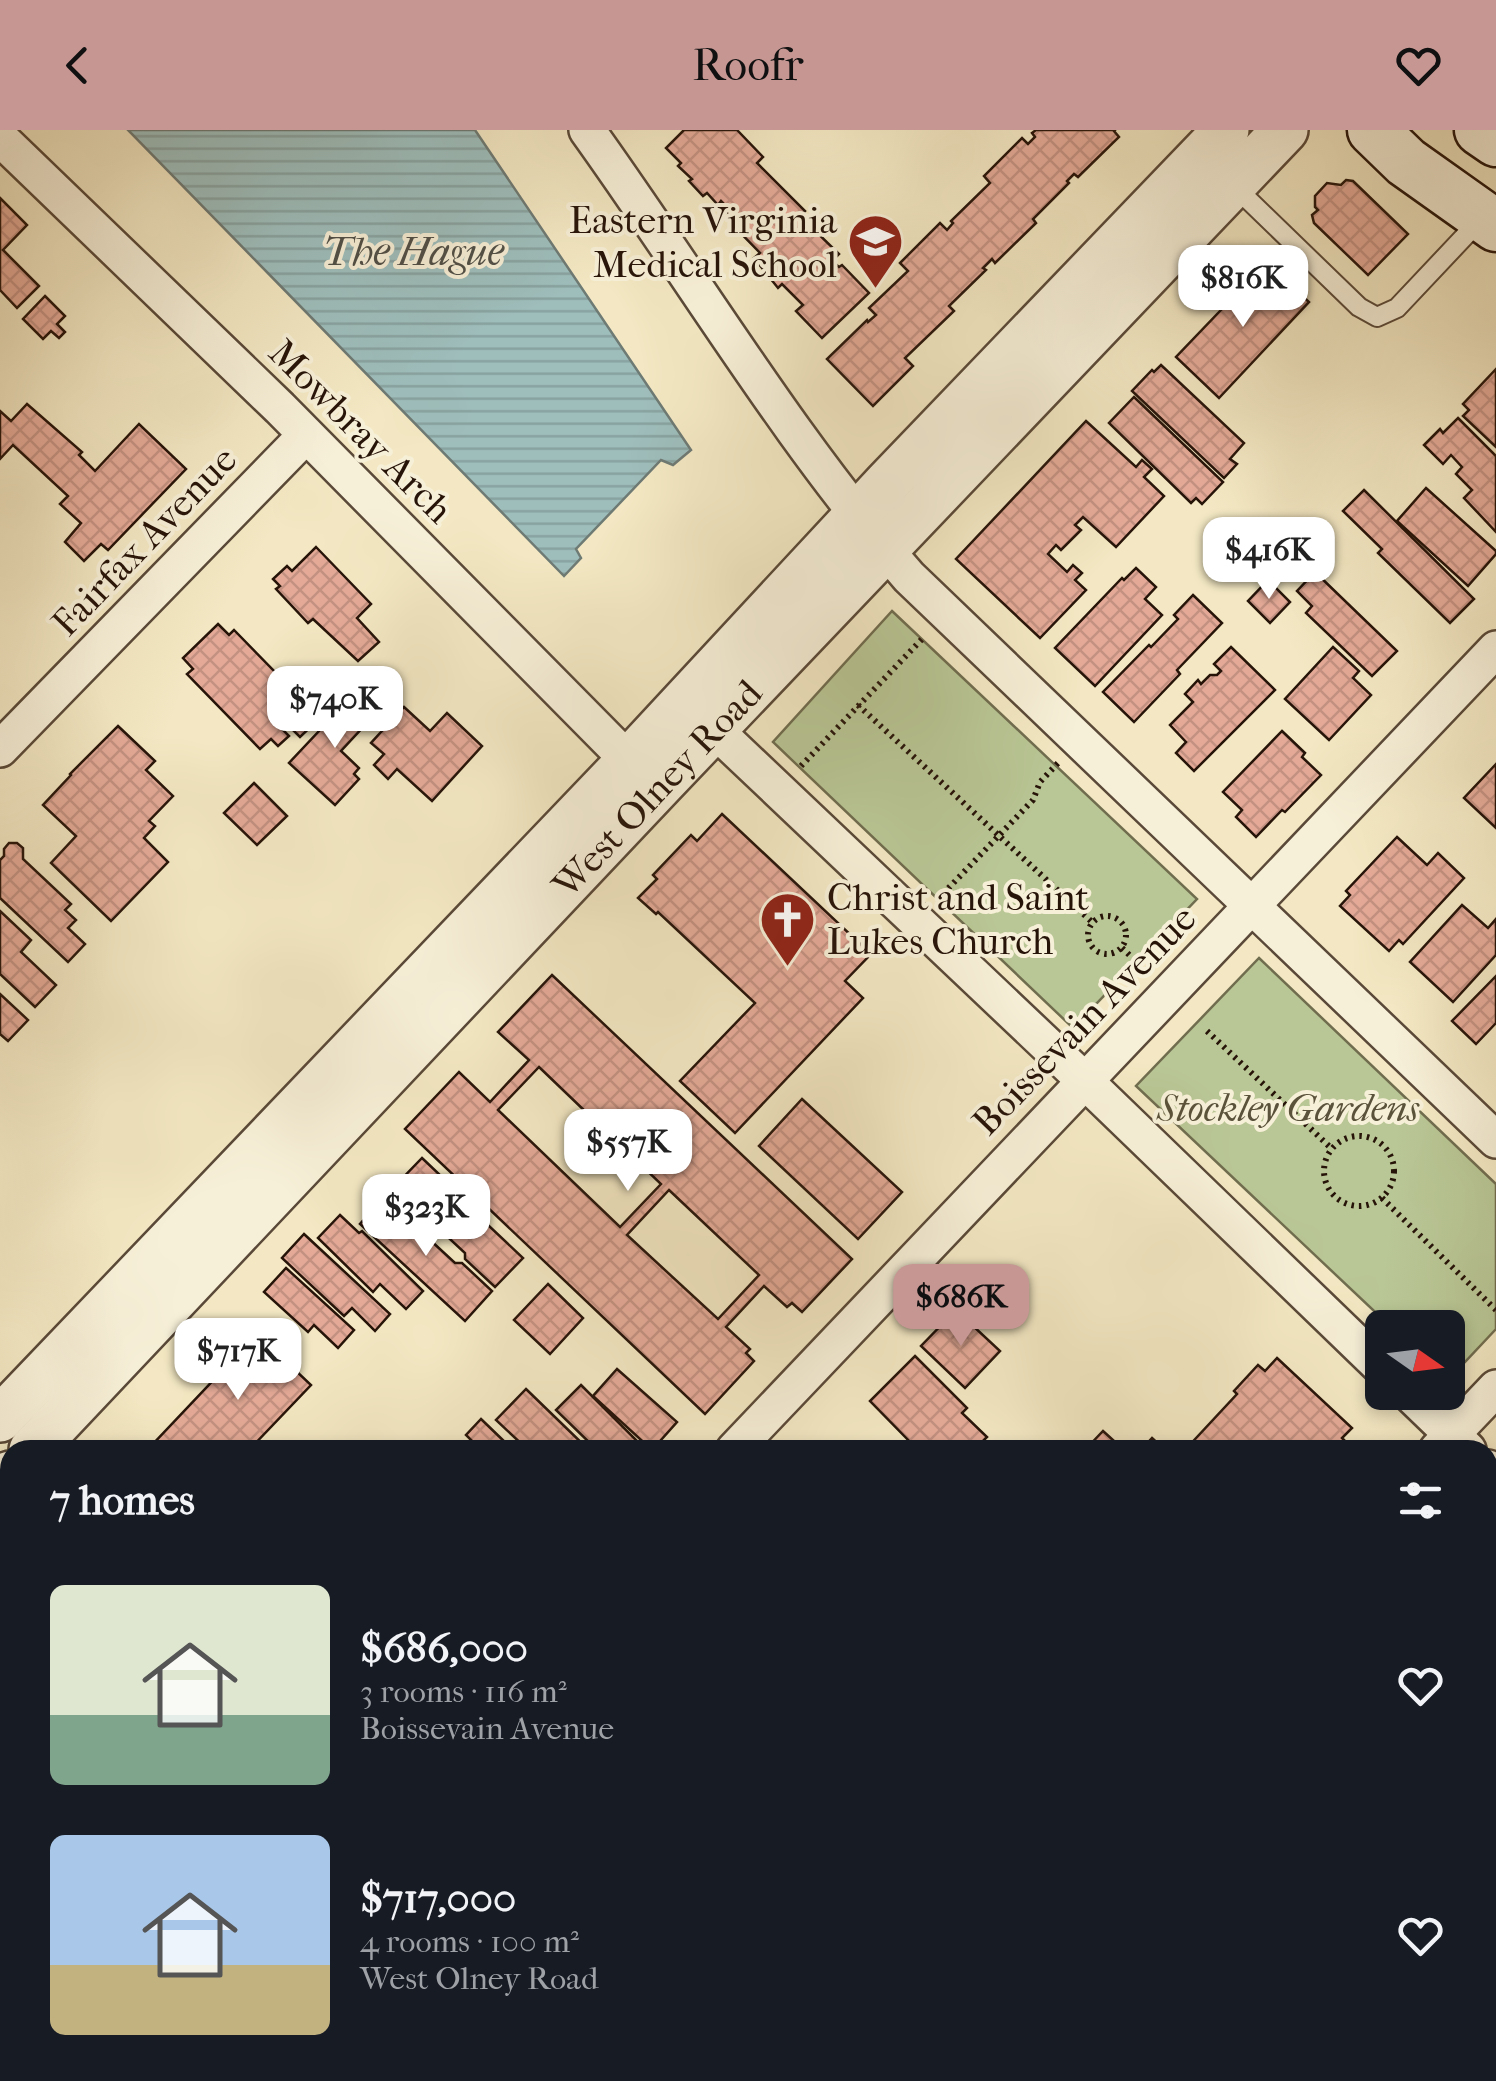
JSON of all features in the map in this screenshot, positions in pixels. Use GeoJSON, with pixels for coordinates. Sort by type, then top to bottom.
{"type":"FeatureCollection","features":[{"type":"Feature","properties":{"kind":"main road"},"geometry":{"type":"LineString","coordinates":[[1372,130],[1406,162],[1489,221]]}},
{"type":"Feature","properties":{"kind":"main road"},"geometry":{"type":"LineString","coordinates":[[1480,130],[1496,142]]}},
{"type":"Feature","properties":{"kind":"street","name":"West Olney Road"},"geometry":{"type":"LineString","coordinates":[[41,1440],[645,772],[871,531],[1226,130]]}},
{"type":"Feature","properties":{"kind":"street","name":"West Olney Road"},"geometry":{"type":"LineString","coordinates":[[871,531],[1285,130]]}},
{"type":"Feature","properties":{"kind":"street"},"geometry":{"type":"LineString","coordinates":[[595,133],[777,407],[909,577],[1496,1140]]}},
{"type":"Feature","properties":{"kind":"street","name":"Mowbray Arch"},"geometry":{"type":"LineString","coordinates":[[0,138],[645,772]]}},
{"type":"Feature","properties":{"kind":"street","name":"Fairfax Avenue"},"geometry":{"type":"LineString","coordinates":[[0,749],[306,435]]}},
{"type":"Feature","properties":{"kind":"street","name":"Boissevain Avenue"},"geometry":{"type":"LineString","coordinates":[[744,1440],[1496,650]]}},
{"type":"Feature","properties":{"kind":"street"},"geometry":{"type":"LineString","coordinates":[[699,715],[1365,1352]]}},
{"type":"Feature","properties":{"kind":"street","name":"West Olney Road"},"geometry":{"type":"LineString","coordinates":[[0,1419],[645,772]]}},
{"type":"Feature","properties":{"kind":"street"},"geometry":{"type":"LineString","coordinates":[[1456,1440],[1496,1388]]}},
{"type":"Feature","properties":{"kind":"street"},"geometry":{"type":"LineString","coordinates":[[1423,1410],[1448,1440]]}},
{"type":"Feature","properties":{"kind":"lane"},"geometry":{"type":"LineString","coordinates":[[1232,185],[1359,307],[1377,317],[1397,308],[1489,221]]}},
{"type":"Feature","properties":{"kind":"path"},"geometry":{"type":"LineString","coordinates":[[801,766],[946,613]]}},
{"type":"Feature","properties":{"kind":"path"},"geometry":{"type":"LineString","coordinates":[[858,705],[1092,922]]}},
{"type":"Feature","properties":{"kind":"path"},"geometry":{"type":"LineString","coordinates":[[916,921],[1033,800],[1040,782],[1080,741]]}},
{"type":"Feature","properties":{"kind":"path"},"geometry":{"type":"LineString","coordinates":[[1109,915],[1120,920],[1127,936],[1122,948],[1110,954],[1097,952],[1089,942],[1092,922],[1109,915]]}},
{"type":"Feature","properties":{"kind":"path"},"geometry":{"type":"LineString","coordinates":[[1122,948],[1152,977]]}},
{"type":"Feature","properties":{"kind":"path"},"geometry":{"type":"LineString","coordinates":[[1208,1031],[1331,1148]]}},
{"type":"Feature","properties":{"kind":"path"},"geometry":{"type":"LineString","coordinates":[[1362,1135],[1384,1145],[1394,1166],[1394,1178],[1382,1198],[1364,1206],[1352,1206],[1333,1195],[1323,1173],[1331,1148],[1350,1136],[1362,1135]]}},
{"type":"Feature","properties":{"kind":"path"},"geometry":{"type":"LineString","coordinates":[[1382,1198],[1496,1310]]}},
{"type":"Feature","properties":{"kind":"green space","name":"Stockley Gardens"},"geometry":{"type":"Polygon","coordinates":[[[892,611],[1197,899],[1073,1028],[773,742],[892,611]]]}},
{"type":"Feature","properties":{"kind":"green space","name":"Stockley Gardens"},"geometry":{"type":"Polygon","coordinates":[[[1259,958],[1496,1184],[1496,1329],[1465,1362],[1465,1310],[1373,1310],[1136,1086],[1259,958]]]}},
{"type":"Feature","properties":{"kind":"water","name":"The Hague"},"geometry":{"type":"Polygon","coordinates":[[[128,130],[475,130],[691,450],[673,465],[661,460],[576,549],[581,558],[564,576],[128,130]]]}},
{"type":"Feature","properties":{"kind":"building"},"geometry":{"type":"Polygon","coordinates":[[[684,130],[737,130],[763,157],[757,163],[805,211],[800,216],[839,254],[832,261],[842,265],[869,293],[822,338],[796,311],[803,305],[782,284],[778,288],[754,258],[760,253],[724,216],[730,210],[721,201],[718,205],[707,193],[703,196],[666,148],[684,130]]]}},
{"type":"Feature","properties":{"kind":"building"},"geometry":{"type":"Polygon","coordinates":[[[1036,130],[1115,130],[1119,137],[1078,177],[1074,174],[1067,181],[1033,219],[1036,223],[995,263],[992,259],[983,268],[986,270],[949,306],[954,311],[905,358],[913,366],[873,406],[827,359],[876,315],[869,308],[908,271],[900,263],[940,223],[947,230],[951,221],[990,183],[984,176],[1022,138],[1028,144],[1036,130]]]}},
{"type":"Feature","properties":{"kind":"building"},"geometry":{"type":"Polygon","coordinates":[[[1346,180],[1353,181],[1408,234],[1368,275],[1314,223],[1312,215],[1318,210],[1315,196],[1327,183],[1341,185],[1346,180]]]}},
{"type":"Feature","properties":{"kind":"building"},"geometry":{"type":"Polygon","coordinates":[[[0,198],[27,225],[3,250],[39,286],[17,308],[0,290],[0,198]]]}},
{"type":"Feature","properties":{"kind":"building"},"geometry":{"type":"Polygon","coordinates":[[[1267,262],[1309,302],[1219,398],[1176,357],[1267,262]]]}},
{"type":"Feature","properties":{"kind":"building"},"geometry":{"type":"Polygon","coordinates":[[[45,296],[65,316],[57,324],[65,332],[59,338],[51,331],[43,339],[23,319],[45,296]]]}},
{"type":"Feature","properties":{"kind":"building"},"geometry":{"type":"Polygon","coordinates":[[[1161,365],[1244,443],[1230,459],[1237,464],[1224,478],[1132,391],[1161,365]]]}},
{"type":"Feature","properties":{"kind":"building"},"geometry":{"type":"Polygon","coordinates":[[[1496,369],[1496,447],[1463,416],[1469,410],[1463,404],[1496,369]]]}},
{"type":"Feature","properties":{"kind":"building"},"geometry":{"type":"Polygon","coordinates":[[[1134,397],[1223,482],[1202,504],[1196,498],[1191,503],[1109,423],[1134,397]]]}},
{"type":"Feature","properties":{"kind":"building"},"geometry":{"type":"Polygon","coordinates":[[[27,404],[82,452],[79,455],[95,471],[139,424],[186,469],[108,550],[101,544],[84,561],[65,542],[81,523],[60,504],[68,496],[13,445],[0,459],[0,411],[11,421],[27,404]]]}},
{"type":"Feature","properties":{"kind":"building"},"geometry":{"type":"Polygon","coordinates":[[[1458,418],[1496,456],[1496,532],[1464,498],[1472,490],[1456,474],[1462,467],[1451,455],[1443,464],[1424,445],[1458,418]]]}},
{"type":"Feature","properties":{"kind":"building"},"geometry":{"type":"Polygon","coordinates":[[[1086,421],[1136,467],[1142,460],[1152,469],[1144,477],[1164,496],[1116,547],[1083,517],[1075,525],[1081,530],[1061,550],[1056,545],[1048,554],[1067,572],[1073,565],[1082,573],[1075,580],[1086,590],[1040,638],[956,559],[1086,421]]]}},
{"type":"Feature","properties":{"kind":"building"},"geometry":{"type":"Polygon","coordinates":[[[1426,488],[1496,551],[1468,586],[1397,521],[1426,488]]]}},
{"type":"Feature","properties":{"kind":"building"},"geometry":{"type":"Polygon","coordinates":[[[1364,490],[1474,599],[1450,623],[1378,553],[1382,549],[1343,511],[1364,490]]]}},
{"type":"Feature","properties":{"kind":"building"},"geometry":{"type":"Polygon","coordinates":[[[316,547],[371,604],[357,618],[379,642],[358,661],[313,619],[308,623],[276,589],[280,586],[273,579],[287,566],[292,571],[316,547]]]}},
{"type":"Feature","properties":{"kind":"building"},"geometry":{"type":"Polygon","coordinates":[[[1136,568],[1156,587],[1145,599],[1162,615],[1095,686],[1055,648],[1136,568]]]}},
{"type":"Feature","properties":{"kind":"building"},"geometry":{"type":"Polygon","coordinates":[[[1315,572],[1397,651],[1372,676],[1306,613],[1312,606],[1297,591],[1315,572]]]}},
{"type":"Feature","properties":{"kind":"building"},"geometry":{"type":"Polygon","coordinates":[[[1268,580],[1290,602],[1270,623],[1248,601],[1268,580]]]}},
{"type":"Feature","properties":{"kind":"building"},"geometry":{"type":"Polygon","coordinates":[[[1193,595],[1222,623],[1134,722],[1103,692],[1178,619],[1174,615],[1193,595]]]}},
{"type":"Feature","properties":{"kind":"building"},"geometry":{"type":"Polygon","coordinates":[[[218,624],[229,635],[234,630],[320,718],[300,737],[287,724],[282,729],[289,736],[278,746],[271,739],[260,749],[187,674],[193,669],[183,658],[218,624]]]}},
{"type":"Feature","properties":{"kind":"building"},"geometry":{"type":"Polygon","coordinates":[[[1231,647],[1275,690],[1194,771],[1176,753],[1186,742],[1170,725],[1193,702],[1185,694],[1198,680],[1201,684],[1221,671],[1214,664],[1231,647]]]}},
{"type":"Feature","properties":{"kind":"building"},"geometry":{"type":"Polygon","coordinates":[[[1333,647],[1359,671],[1353,678],[1371,695],[1329,740],[1285,699],[1333,647]]]}},
{"type":"Feature","properties":{"kind":"building"},"geometry":{"type":"Polygon","coordinates":[[[361,692],[379,710],[341,751],[359,768],[354,774],[359,779],[335,805],[289,763],[361,692]]]}},
{"type":"Feature","properties":{"kind":"building"},"geometry":{"type":"Polygon","coordinates":[[[404,707],[430,731],[447,713],[482,746],[432,801],[397,769],[388,779],[374,765],[384,754],[371,743],[404,707]]]}},
{"type":"Feature","properties":{"kind":"building"},"geometry":{"type":"Polygon","coordinates":[[[118,726],[155,761],[146,770],[173,796],[149,821],[155,826],[144,838],[168,862],[111,921],[51,863],[76,836],[43,805],[118,726]]]}},
{"type":"Feature","properties":{"kind":"building"},"geometry":{"type":"Polygon","coordinates":[[[1282,731],[1321,775],[1256,837],[1236,817],[1242,810],[1223,792],[1282,731]]]}},
{"type":"Feature","properties":{"kind":"building"},"geometry":{"type":"Polygon","coordinates":[[[1496,764],[1496,828],[1464,798],[1496,764]]]}},
{"type":"Feature","properties":{"kind":"building"},"geometry":{"type":"Polygon","coordinates":[[[254,783],[287,816],[257,845],[224,813],[254,783]]]}},
{"type":"Feature","properties":{"kind":"building","name":"Christ and Saint Lukes Church"},"geometry":{"type":"Polygon","coordinates":[[[722,814],[871,954],[845,981],[863,998],[735,1133],[680,1081],[755,1003],[638,898],[657,879],[653,875],[691,835],[697,841],[722,814]]]}},
{"type":"Feature","properties":{"kind":"building"},"geometry":{"type":"Polygon","coordinates":[[[1397,837],[1427,865],[1438,853],[1464,878],[1403,944],[1399,940],[1389,951],[1340,906],[1350,895],[1346,891],[1397,837]]]}},
{"type":"Feature","properties":{"kind":"building"},"geometry":{"type":"Polygon","coordinates":[[[9,843],[23,848],[23,859],[71,904],[65,910],[76,920],[68,928],[85,944],[68,962],[0,898],[0,860],[9,843]]]}},
{"type":"Feature","properties":{"kind":"building"},"geometry":{"type":"Polygon","coordinates":[[[1462,905],[1488,928],[1496,919],[1496,955],[1453,1002],[1410,962],[1462,905]]]}},
{"type":"Feature","properties":{"kind":"building"},"geometry":{"type":"Polygon","coordinates":[[[0,911],[31,940],[21,952],[56,985],[35,1007],[0,974],[0,911]]]}},
{"type":"Feature","properties":{"kind":"building"},"geometry":{"type":"Polygon","coordinates":[[[552,975],[852,1259],[802,1312],[792,1303],[787,1307],[764,1286],[726,1327],[750,1349],[746,1353],[754,1361],[705,1414],[405,1129],[459,1072],[490,1102],[529,1060],[498,1032],[552,975]],[[539,1067],[498,1110],[620,1227],[661,1184],[539,1067]],[[669,1190],[627,1235],[718,1319],[759,1275],[669,1190]]]}},
{"type":"Feature","properties":{"kind":"building"},"geometry":{"type":"Polygon","coordinates":[[[1496,976],[1496,1023],[1476,1044],[1452,1021],[1496,976]]]}},
{"type":"Feature","properties":{"kind":"building"},"geometry":{"type":"Polygon","coordinates":[[[0,994],[28,1020],[8,1041],[0,1034],[0,994]]]}},
{"type":"Feature","properties":{"kind":"building"},"geometry":{"type":"Polygon","coordinates":[[[802,1099],[902,1192],[858,1239],[759,1146],[802,1099]]]}},
{"type":"Feature","properties":{"kind":"building"},"geometry":{"type":"Polygon","coordinates":[[[422,1158],[523,1258],[495,1287],[465,1259],[465,1253],[394,1187],[422,1158]]]}},
{"type":"Feature","properties":{"kind":"building"},"geometry":{"type":"Polygon","coordinates":[[[386,1195],[455,1263],[462,1263],[492,1291],[465,1321],[360,1224],[386,1195]]]}},
{"type":"Feature","properties":{"kind":"building"},"geometry":{"type":"Polygon","coordinates":[[[340,1215],[359,1233],[362,1231],[423,1291],[406,1309],[380,1284],[373,1292],[318,1238],[340,1215]]]}},
{"type":"Feature","properties":{"kind":"building"},"geometry":{"type":"Polygon","coordinates":[[[304,1234],[390,1314],[375,1331],[352,1308],[344,1316],[282,1258],[304,1234]]]}},
{"type":"Feature","properties":{"kind":"building"},"geometry":{"type":"Polygon","coordinates":[[[286,1268],[354,1330],[338,1348],[314,1325],[308,1332],[264,1292],[286,1268]]]}},
{"type":"Feature","properties":{"kind":"building"},"geometry":{"type":"Polygon","coordinates":[[[548,1284],[583,1318],[550,1354],[514,1320],[548,1284]]]}},
{"type":"Feature","properties":{"kind":"building"},"geometry":{"type":"Polygon","coordinates":[[[956,1310],[1000,1351],[965,1388],[921,1346],[956,1310]]]}},
{"type":"Feature","properties":{"kind":"building"},"geometry":{"type":"Polygon","coordinates":[[[257,1334],[311,1385],[259,1440],[157,1440],[257,1334]]]}},
{"type":"Feature","properties":{"kind":"building"},"geometry":{"type":"Polygon","coordinates":[[[915,1356],[967,1408],[962,1413],[987,1437],[908,1440],[870,1401],[915,1356]]]}},
{"type":"Feature","properties":{"kind":"building"},"geometry":{"type":"Polygon","coordinates":[[[1277,1358],[1352,1428],[1344,1440],[1194,1440],[1258,1365],[1265,1371],[1277,1358]]]}},
{"type":"Feature","properties":{"kind":"building"},"geometry":{"type":"Polygon","coordinates":[[[617,1369],[677,1422],[661,1440],[641,1440],[593,1396],[617,1369]]]}},
{"type":"Feature","properties":{"kind":"building"},"geometry":{"type":"Polygon","coordinates":[[[581,1385],[636,1440],[587,1440],[556,1410],[581,1385]]]}},
{"type":"Feature","properties":{"kind":"building"},"geometry":{"type":"Polygon","coordinates":[[[526,1389],[579,1440],[517,1440],[496,1420],[526,1389]]]}},
{"type":"Feature","properties":{"kind":"building"},"geometry":{"type":"Polygon","coordinates":[[[481,1419],[503,1440],[471,1440],[466,1435],[481,1419]]]}},
{"type":"Feature","properties":{"kind":"building"},"geometry":{"type":"Polygon","coordinates":[[[1103,1431],[1113,1440],[1094,1440],[1103,1431]]]}},
{"type":"Feature","properties":{"kind":"place","name":"Eastern Virginia Medical School"},"geometry":{"type":"Point","coordinates":[876,291]}},
{"type":"Feature","properties":{"kind":"place","name":"Christ and Saint Lukes Church"},"geometry":{"type":"Point","coordinates":[788,968]}}]}
